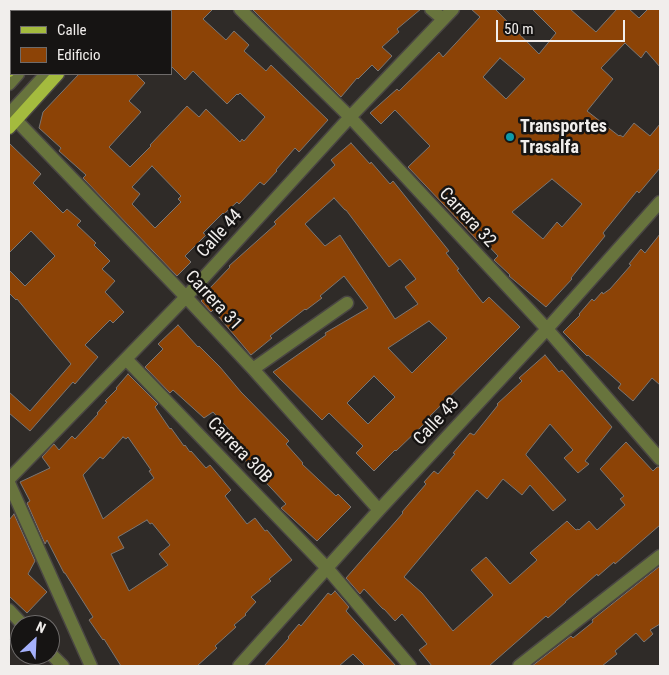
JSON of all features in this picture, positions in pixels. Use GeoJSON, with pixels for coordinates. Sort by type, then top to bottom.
{"type":"FeatureCollection","features":[{"type":"Feature","properties":{"kind":"main road"},"geometry":{"type":"LineString","coordinates":[[11,121],[57,75]]}},
{"type":"Feature","properties":{"kind":"street","name":"Carrera 32"},"geometry":{"type":"LineString","coordinates":[[240,9],[350,117],[547,329],[660,458]]}},
{"type":"Feature","properties":{"kind":"street"},"geometry":{"type":"LineString","coordinates":[[431,9],[444,19]]}},
{"type":"Feature","properties":{"kind":"street","name":"Calle 44"},"geometry":{"type":"LineString","coordinates":[[9,481],[186,297],[350,117],[453,9]]}},
{"type":"Feature","properties":{"kind":"street"},"geometry":{"type":"LineString","coordinates":[[11,121],[45,75]]}},
{"type":"Feature","properties":{"kind":"street","name":"Carrera 31"},"geometry":{"type":"LineString","coordinates":[[11,121],[186,297],[379,510]]}},
{"type":"Feature","properties":{"kind":"street","name":"Calle 43"},"geometry":{"type":"LineString","coordinates":[[239,666],[379,510],[547,329],[660,202]]}},
{"type":"Feature","properties":{"kind":"street"},"geometry":{"type":"LineString","coordinates":[[253,370],[347,303]]}},
{"type":"Feature","properties":{"kind":"street","name":"Carrera 30B"},"geometry":{"type":"LineString","coordinates":[[126,358],[327,568]]}},
{"type":"Feature","properties":{"kind":"street"},"geometry":{"type":"LineString","coordinates":[[9,481],[91,666]]}},
{"type":"Feature","properties":{"kind":"street"},"geometry":{"type":"LineString","coordinates":[[519,666],[660,556]]}},
{"type":"Feature","properties":{"kind":"street"},"geometry":{"type":"LineString","coordinates":[[327,568],[410,666]]}},
{"type":"Feature","properties":{"kind":"building"},"geometry":{"type":"Polygon","coordinates":[[[171,9],[213,9],[203,19],[226,40],[234,31],[249,45],[244,51],[266,71],[271,65],[328,120],[299,152],[295,148],[264,185],[260,182],[239,204],[237,202],[223,213],[203,233],[206,235],[185,256],[191,262],[177,276],[83,178],[86,175],[59,151],[61,148],[39,128],[43,112],[78,75],[137,75],[145,83],[129,101],[141,112],[109,147],[130,167],[187,106],[199,117],[206,109],[240,142],[242,139],[244,141],[265,117],[240,93],[227,104],[193,71],[185,80],[172,67],[171,9]],[[152,166],[132,187],[140,194],[132,204],[155,228],[181,202],[178,199],[181,196],[152,166]]]}},
{"type":"Feature","properties":{"kind":"building"},"geometry":{"type":"Polygon","coordinates":[[[252,9],[421,9],[397,29],[399,32],[382,47],[392,56],[378,71],[372,65],[357,78],[341,97],[252,9]]]}},
{"type":"Feature","properties":{"kind":"building"},"geometry":{"type":"Polygon","coordinates":[[[471,9],[495,9],[539,54],[556,33],[532,9],[570,9],[596,32],[617,9],[629,9],[639,18],[648,9],[660,9],[660,67],[646,51],[641,58],[625,43],[601,68],[613,79],[587,111],[619,136],[623,137],[634,123],[650,136],[660,124],[660,168],[639,193],[637,191],[603,233],[605,236],[572,279],[546,307],[509,276],[494,260],[498,256],[481,238],[478,241],[408,167],[430,146],[395,110],[381,124],[370,113],[397,89],[399,91],[439,52],[443,57],[480,17],[471,9]],[[500,58],[483,77],[506,99],[525,79],[500,58]],[[552,179],[512,212],[543,239],[557,222],[562,227],[582,204],[552,179]]]}},
{"type":"Feature","properties":{"kind":"building"},"geometry":{"type":"Polygon","coordinates":[[[9,143],[41,174],[33,183],[63,213],[67,209],[81,221],[77,225],[96,243],[94,245],[110,261],[102,269],[115,281],[105,292],[124,312],[113,323],[110,320],[85,345],[98,357],[30,431],[9,413],[9,392],[30,411],[71,364],[17,299],[9,293],[9,270],[25,286],[55,256],[31,231],[9,253],[9,143]]]}},
{"type":"Feature","properties":{"kind":"building"},"geometry":{"type":"Polygon","coordinates":[[[351,143],[390,184],[393,181],[449,251],[446,253],[459,269],[457,270],[483,303],[489,297],[520,327],[423,425],[374,471],[356,453],[363,446],[329,413],[322,420],[273,372],[326,335],[325,333],[368,308],[344,276],[320,296],[322,298],[270,336],[272,338],[251,355],[213,310],[211,312],[201,301],[212,290],[210,288],[229,266],[276,224],[274,222],[335,165],[331,160],[351,143]],[[334,198],[305,224],[325,246],[340,235],[395,319],[418,304],[405,287],[416,279],[400,259],[389,267],[346,210],[334,198]],[[429,321],[388,348],[412,373],[447,338],[429,321]],[[374,376],[347,403],[368,424],[395,397],[374,376]]]}},
{"type":"Feature","properties":{"kind":"building"},"geometry":{"type":"Polygon","coordinates":[[[660,234],[660,385],[652,378],[633,401],[618,388],[621,384],[587,356],[563,332],[580,315],[592,299],[594,301],[602,292],[603,294],[610,289],[631,265],[629,264],[641,249],[645,253],[660,234]]]}},
{"type":"Feature","properties":{"kind":"building"},"geometry":{"type":"Polygon","coordinates":[[[178,325],[289,441],[286,444],[302,464],[336,496],[338,494],[351,507],[317,541],[281,508],[286,504],[226,440],[233,434],[213,412],[204,418],[173,390],[170,393],[145,367],[163,349],[158,344],[178,325]]]}},
{"type":"Feature","properties":{"kind":"building"},"geometry":{"type":"Polygon","coordinates":[[[545,355],[559,372],[562,370],[612,427],[585,461],[589,464],[578,473],[564,458],[573,450],[550,424],[526,455],[566,500],[553,511],[530,485],[522,495],[503,479],[487,499],[477,490],[404,577],[422,593],[453,631],[493,595],[471,570],[486,557],[510,584],[537,560],[530,553],[567,521],[576,530],[579,530],[589,521],[597,530],[625,505],[620,499],[624,496],[600,469],[626,442],[653,471],[660,467],[660,525],[615,564],[614,562],[598,576],[597,574],[548,618],[546,616],[489,666],[432,666],[419,650],[427,644],[402,614],[395,621],[364,589],[360,594],[346,578],[403,513],[426,484],[424,482],[434,471],[438,474],[470,433],[474,435],[497,404],[522,381],[519,378],[545,355]]]}},
{"type":"Feature","properties":{"kind":"building"},"geometry":{"type":"Polygon","coordinates":[[[128,374],[158,404],[155,407],[184,446],[206,468],[210,465],[231,490],[225,496],[247,524],[255,518],[292,560],[269,579],[271,581],[251,597],[256,602],[246,615],[215,646],[217,648],[197,666],[121,666],[89,620],[93,617],[64,573],[47,540],[45,544],[27,503],[30,501],[20,482],[50,468],[42,457],[54,444],[59,450],[72,436],[75,439],[98,414],[107,402],[105,401],[128,374]],[[123,437],[103,459],[100,457],[83,475],[103,519],[154,478],[149,471],[151,470],[128,437],[126,439],[123,437]],[[147,520],[118,537],[124,548],[111,554],[129,591],[168,565],[159,554],[170,545],[152,523],[150,524],[147,520]]]}},
{"type":"Feature","properties":{"kind":"building"},"geometry":{"type":"Polygon","coordinates":[[[14,514],[35,561],[28,574],[47,592],[27,613],[9,596],[9,520],[14,514]]]}},
{"type":"Feature","properties":{"kind":"building"},"geometry":{"type":"Polygon","coordinates":[[[660,566],[660,624],[650,630],[653,634],[644,642],[636,633],[615,651],[617,654],[602,666],[532,666],[571,636],[573,638],[593,622],[592,620],[660,566]]]}},
{"type":"Feature","properties":{"kind":"building"},"geometry":{"type":"Polygon","coordinates":[[[335,591],[349,607],[346,611],[396,666],[365,666],[353,654],[339,666],[264,666],[328,593],[331,595],[335,591]]]}},
{"type":"Feature","properties":{"kind":"place","name":"Transportes Trasalfa"},"geometry":{"type":"Point","coordinates":[510,137]}}]}
